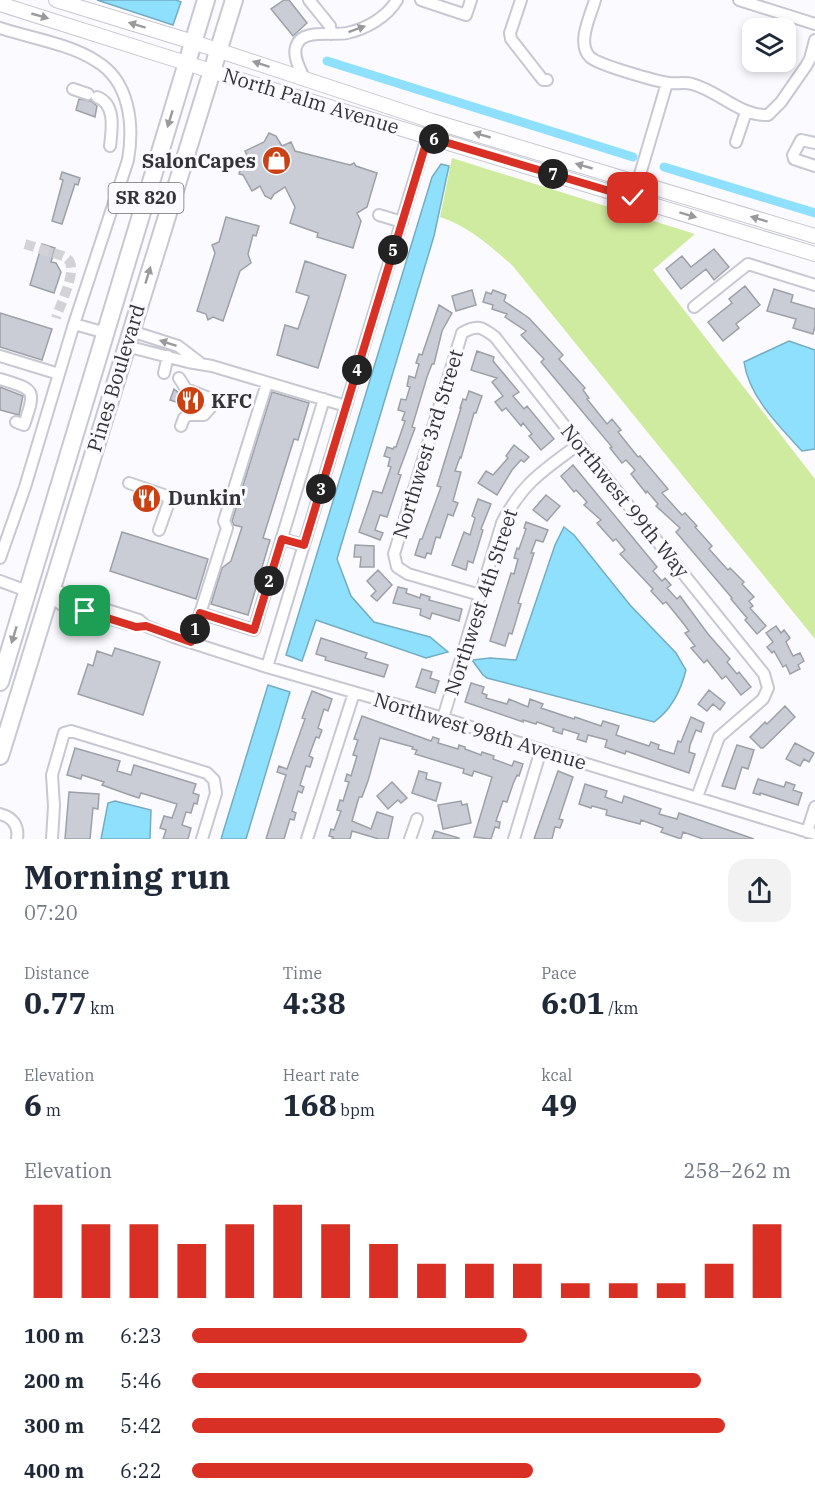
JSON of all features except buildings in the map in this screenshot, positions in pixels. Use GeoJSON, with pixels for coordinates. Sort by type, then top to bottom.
{"type":"FeatureCollection","features":[{"type":"Feature","properties":{"kind":"highway","name":"Pines Boulevard"},"geometry":{"type":"LineString","coordinates":[[0,682],[206,0]]}},
{"type":"Feature","properties":{"kind":"highway","name":"Pines Boulevard"},"geometry":{"type":"LineString","coordinates":[[0,756],[234,0]]}},
{"type":"Feature","properties":{"kind":"highway"},"geometry":{"type":"LineString","coordinates":[[128,338],[122,331],[123,322],[142,231],[144,207]]}},
{"type":"Feature","properties":{"kind":"highway"},"geometry":{"type":"LineString","coordinates":[[87,473],[85,460],[87,440],[111,353],[111,343],[106,333]]}},
{"type":"Feature","properties":{"kind":"highway"},"geometry":{"type":"LineString","coordinates":[[50,591],[44,590],[42,584],[44,570],[68,491],[76,431]]}},
{"type":"Feature","properties":{"kind":"highway"},"geometry":{"type":"LineString","coordinates":[[17,701],[19,666],[35,608],[34,597],[27,591]]}},
{"type":"Feature","properties":{"kind":"main road","name":"North Palm Avenue"},"geometry":{"type":"LineString","coordinates":[[56,0],[218,50],[432,121],[815,236]]}},
{"type":"Feature","properties":{"kind":"main road","name":"North Palm Avenue"},"geometry":{"type":"LineString","coordinates":[[0,4],[211,71],[815,254]]}},
{"type":"Feature","properties":{"kind":"street"},"geometry":{"type":"LineString","coordinates":[[309,0],[330,26],[331,34]]}},
{"type":"Feature","properties":{"kind":"street"},"geometry":{"type":"LineString","coordinates":[[304,78],[295,55],[298,43],[306,36],[348,33],[370,24],[388,12],[397,0]]}},
{"type":"Feature","properties":{"kind":"street"},"geometry":{"type":"LineString","coordinates":[[421,0],[466,15],[471,0]]}},
{"type":"Feature","properties":{"kind":"street"},"geometry":{"type":"LineString","coordinates":[[521,0],[510,33],[511,39],[543,80],[547,80]]}},
{"type":"Feature","properties":{"kind":"street"},"geometry":{"type":"LineString","coordinates":[[596,0],[584,39],[590,58],[602,64],[667,83],[691,84],[722,97],[746,112],[768,116],[813,59],[815,40]]}},
{"type":"Feature","properties":{"kind":"street"},"geometry":{"type":"LineString","coordinates":[[739,0],[815,24]]}},
{"type":"Feature","properties":{"kind":"street"},"geometry":{"type":"LineString","coordinates":[[0,28],[78,52],[98,61],[114,76],[125,97],[131,118],[132,139],[128,160],[0,558]]}},
{"type":"Feature","properties":{"kind":"street"},"geometry":{"type":"LineString","coordinates":[[633,198],[667,83]]}},
{"type":"Feature","properties":{"kind":"street"},"geometry":{"type":"LineString","coordinates":[[73,89],[103,100],[109,108],[110,146]]}},
{"type":"Feature","properties":{"kind":"street"},"geometry":{"type":"LineString","coordinates":[[736,142],[746,112]]}},
{"type":"Feature","properties":{"kind":"street"},"geometry":{"type":"LineString","coordinates":[[267,667],[432,121]]}},
{"type":"Feature","properties":{"kind":"street"},"geometry":{"type":"LineString","coordinates":[[815,143],[801,140],[793,155],[794,159],[800,162],[815,166]]}},
{"type":"Feature","properties":{"kind":"street"},"geometry":{"type":"LineString","coordinates":[[379,215],[402,222]]}},
{"type":"Feature","properties":{"kind":"street"},"geometry":{"type":"LineString","coordinates":[[694,307],[748,264],[815,285]]}},
{"type":"Feature","properties":{"kind":"street"},"geometry":{"type":"LineString","coordinates":[[74,324],[106,333]]}},
{"type":"Feature","properties":{"kind":"street","name":"Northwest 99th Way"},"geometry":{"type":"LineString","coordinates":[[472,327],[484,329],[495,337],[764,674],[768,688],[763,699],[719,737],[697,797]]}},
{"type":"Feature","properties":{"kind":"street","name":"Northwest 3rd Street"},"geometry":{"type":"LineString","coordinates":[[472,327],[462,333],[394,554],[397,567],[408,574],[480,595]]}},
{"type":"Feature","properties":{"kind":"street"},"geometry":{"type":"LineString","coordinates":[[128,338],[168,356],[346,406]]}},
{"type":"Feature","properties":{"kind":"street"},"geometry":{"type":"LineString","coordinates":[[128,338],[178,346],[202,364]]}},
{"type":"Feature","properties":{"kind":"street"},"geometry":{"type":"LineString","coordinates":[[0,356],[59,374]]}},
{"type":"Feature","properties":{"kind":"street"},"geometry":{"type":"LineString","coordinates":[[164,373],[168,356]]}},
{"type":"Feature","properties":{"kind":"street"},"geometry":{"type":"LineString","coordinates":[[178,378],[186,389],[209,398],[211,407],[204,415],[189,415],[184,418],[182,426]]}},
{"type":"Feature","properties":{"kind":"street"},"geometry":{"type":"LineString","coordinates":[[0,379],[28,388],[32,393],[32,401],[24,425],[16,422]]}},
{"type":"Feature","properties":{"kind":"street"},"geometry":{"type":"LineString","coordinates":[[191,642],[227,528],[224,521],[267,383]]}},
{"type":"Feature","properties":{"kind":"street"},"geometry":{"type":"LineString","coordinates":[[200,613],[254,630],[324,399]]}},
{"type":"Feature","properties":{"kind":"street","name":"Northwest 4th Street"},"geometry":{"type":"LineString","coordinates":[[443,718],[502,524],[514,500],[535,476],[579,444]]}},
{"type":"Feature","properties":{"kind":"street"},"geometry":{"type":"LineString","coordinates":[[129,483],[167,496],[169,502],[159,530]]}},
{"type":"Feature","properties":{"kind":"street"},"geometry":{"type":"LineString","coordinates":[[282,539],[304,545]]}},
{"type":"Feature","properties":{"kind":"street"},"geometry":{"type":"LineString","coordinates":[[0,581],[27,591]]}},
{"type":"Feature","properties":{"kind":"street","name":"Northwest 98th Avenue"},"geometry":{"type":"LineString","coordinates":[[50,591],[66,606],[136,627],[146,626],[267,667],[443,718],[811,833]]}},
{"type":"Feature","properties":{"kind":"street"},"geometry":{"type":"LineString","coordinates":[[307,839],[354,693]]}},
{"type":"Feature","properties":{"kind":"street"},"geometry":{"type":"LineString","coordinates":[[52,839],[54,806],[52,775],[64,733],[70,731],[207,773],[214,780],[216,793],[202,839]]}},
{"type":"Feature","properties":{"kind":"street"},"geometry":{"type":"LineString","coordinates":[[514,839],[542,750]]}},
{"type":"Feature","properties":{"kind":"street"},"geometry":{"type":"LineString","coordinates":[[811,833],[815,807]]}},
{"type":"Feature","properties":{"kind":"street"},"geometry":{"type":"LineString","coordinates":[[0,814],[13,820],[18,838]]}},
{"type":"Feature","properties":{"kind":"street"},"geometry":{"type":"LineString","coordinates":[[410,839],[417,819]]}},
{"type":"Feature","properties":{"kind":"green space"},"geometry":{"type":"Polygon","coordinates":[[[452,158],[695,234],[653,270],[815,479],[815,639],[512,265],[469,231],[440,217],[452,158]]]}},
{"type":"Feature","properties":{"kind":"water"},"geometry":{"type":"Polygon","coordinates":[[[97,0],[176,0],[181,2],[173,25],[97,0]]]}},
{"type":"Feature","properties":{"kind":"water"},"geometry":{"type":"Polygon","coordinates":[[[441,164],[449,166],[434,236],[337,559],[351,596],[374,622],[430,637],[448,652],[426,658],[316,620],[302,661],[286,655],[432,177],[441,164]]]}},
{"type":"Feature","properties":{"kind":"water"},"geometry":{"type":"Polygon","coordinates":[[[789,341],[815,350],[815,449],[802,451],[758,399],[747,375],[744,362],[789,341]]]}},
{"type":"Feature","properties":{"kind":"water"},"geometry":{"type":"Polygon","coordinates":[[[564,527],[574,535],[630,605],[676,653],[686,670],[674,699],[654,722],[487,678],[472,660],[490,658],[516,660],[555,545],[564,527]]]}},
{"type":"Feature","properties":{"kind":"water"},"geometry":{"type":"Polygon","coordinates":[[[268,685],[290,692],[246,839],[221,839],[268,685]]]}},
{"type":"Feature","properties":{"kind":"water"},"geometry":{"type":"Polygon","coordinates":[[[115,801],[151,810],[150,839],[101,839],[108,803],[115,801]]]}},
{"type":"Feature","properties":{"kind":"waterway"},"geometry":{"type":"LineString","coordinates":[[327,61],[633,157]]}},
{"type":"Feature","properties":{"kind":"waterway"},"geometry":{"type":"LineString","coordinates":[[664,167],[815,213]]}},
{"type":"Feature","properties":{"kind":"tunnel"},"geometry":{"type":"LineString","coordinates":[[25,244],[63,256],[70,263],[70,278],[56,318]]}},
{"type":"Feature","properties":{"kind":"place","name":"SalonCapes"},"geometry":{"type":"Point","coordinates":[277,161]}},
{"type":"Feature","properties":{"kind":"place","name":"KFC"},"geometry":{"type":"Point","coordinates":[190,401]}},
{"type":"Feature","properties":{"kind":"place","name":"Dunkin'"},"geometry":{"type":"Point","coordinates":[147,498]}},
{"type":"Feature","properties":{"kind":"route"},"geometry":{"type":"LineString","coordinates":[[85,611],[136,627],[146,626],[191,642],[200,613],[254,630],[282,539],[304,545],[428,137],[633,198]]}}]}
